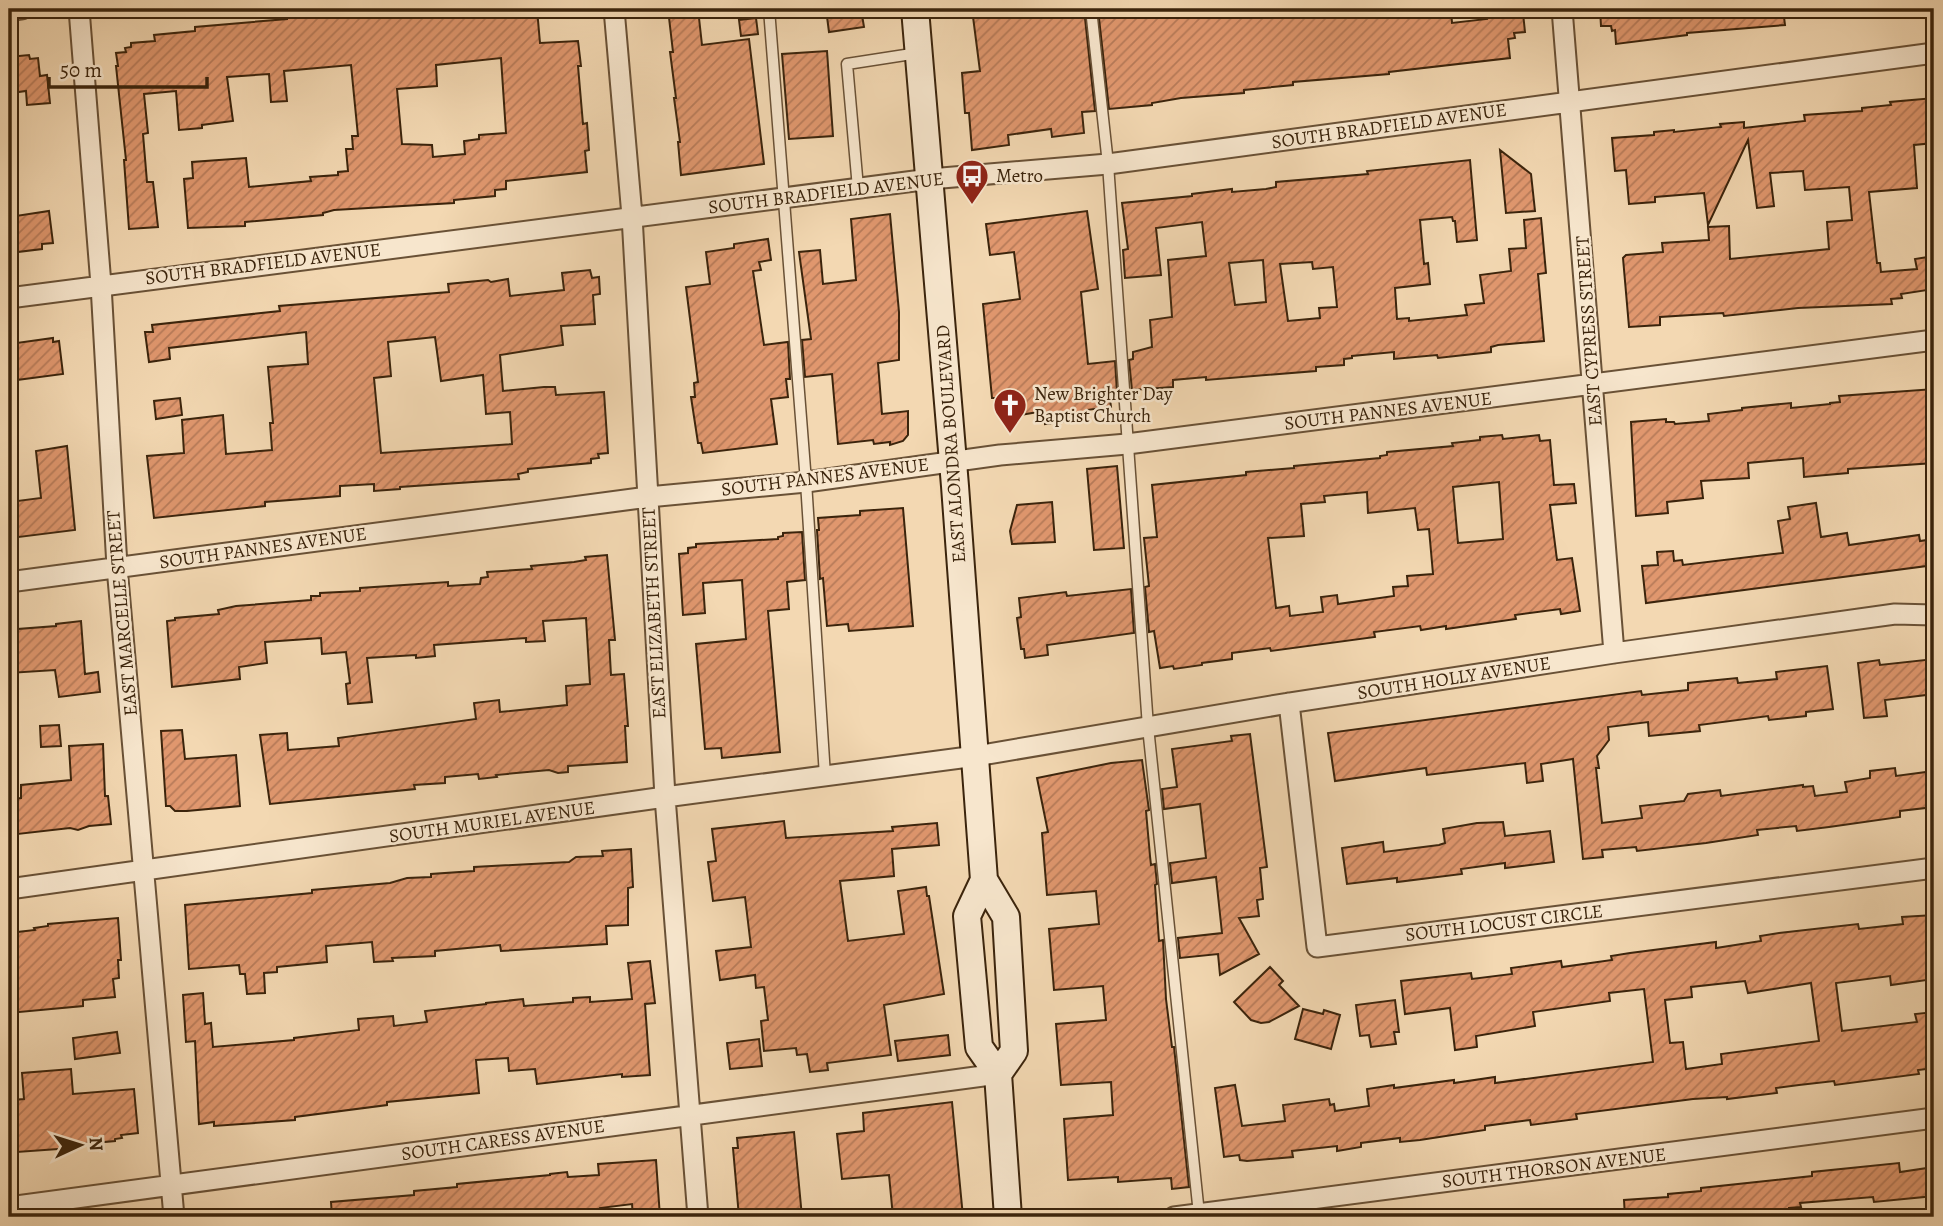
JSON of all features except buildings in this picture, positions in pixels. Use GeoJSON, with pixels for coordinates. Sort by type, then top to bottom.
{"type":"FeatureCollection","features":[{"type":"Feature","properties":{"kind":"main road","name":"EAST ALONDRA BOULEVARD"},"geometry":{"type":"LineString","coordinates":[[915,9],[953,460],[984,880],[1006,917],[1014,1051],[998,1074]]}},
{"type":"Feature","properties":{"kind":"main road","name":"EAST ALONDRA BOULEVARD"},"geometry":{"type":"LineString","coordinates":[[984,880],[967,916],[979,1047],[998,1074],[1009,1217]]}},
{"type":"Feature","properties":{"kind":"street"},"geometry":{"type":"LineString","coordinates":[[9,11],[22,9]]}},
{"type":"Feature","properties":{"kind":"street","name":"EAST MARCELLE STREET"},"geometry":{"type":"LineString","coordinates":[[79,9],[101,285],[117,567],[174,1217]]}},
{"type":"Feature","properties":{"kind":"street","name":"EAST ELIZABETH STREET"},"geometry":{"type":"LineString","coordinates":[[614,9],[632,216],[665,797],[698,1217]]}},
{"type":"Feature","properties":{"kind":"street","name":"EAST CYPRESS STREET"},"geometry":{"type":"LineString","coordinates":[[1562,9],[1614,653]]}},
{"type":"Feature","properties":{"kind":"street","name":"SOUTH BRADFIELD AVENUE"},"geometry":{"type":"LineString","coordinates":[[9,298],[930,179],[1108,164],[1934,52]]}},
{"type":"Feature","properties":{"kind":"street","name":"SOUTH PANNES AVENUE"},"geometry":{"type":"LineString","coordinates":[[9,582],[648,497],[806,482],[953,460],[1127,444],[1934,340]]}},
{"type":"Feature","properties":{"kind":"street","name":"SOUTH HOLLY AVENUE"},"geometry":{"type":"LineString","coordinates":[[976,757],[1614,653],[1895,614],[1934,615]]}},
{"type":"Feature","properties":{"kind":"street","name":"SOUTH LOCUST CIRCLE"},"geometry":{"type":"LineString","coordinates":[[1289,704],[1317,947],[1934,868]]}},
{"type":"Feature","properties":{"kind":"street","name":"SOUTH MURIEL AVENUE"},"geometry":{"type":"LineString","coordinates":[[9,889],[665,797],[976,757]]}},
{"type":"Feature","properties":{"kind":"street","name":"SOUTH CARESS AVENUE"},"geometry":{"type":"LineString","coordinates":[[9,1207],[998,1074]]}},
{"type":"Feature","properties":{"kind":"street","name":"SOUTH THORSON AVENUE"},"geometry":{"type":"LineString","coordinates":[[1174,1217],[1934,1118]]}},
{"type":"Feature","properties":{"kind":"lane"},"geometry":{"type":"LineString","coordinates":[[769,9],[806,482],[825,776]]}},
{"type":"Feature","properties":{"kind":"lane"},"geometry":{"type":"LineString","coordinates":[[1091,9],[1108,164],[1148,727],[1199,1214]]}},
{"type":"Feature","properties":{"kind":"lane"},"geometry":{"type":"LineString","coordinates":[[858,188],[847,64],[918,53]]}},
{"type":"Feature","properties":{"kind":"place","name":"Metro"},"geometry":{"type":"Point","coordinates":[972,206]}},
{"type":"Feature","properties":{"kind":"place","name":"New Brighter Day Baptist Church"},"geometry":{"type":"Point","coordinates":[1010,435]}}]}
